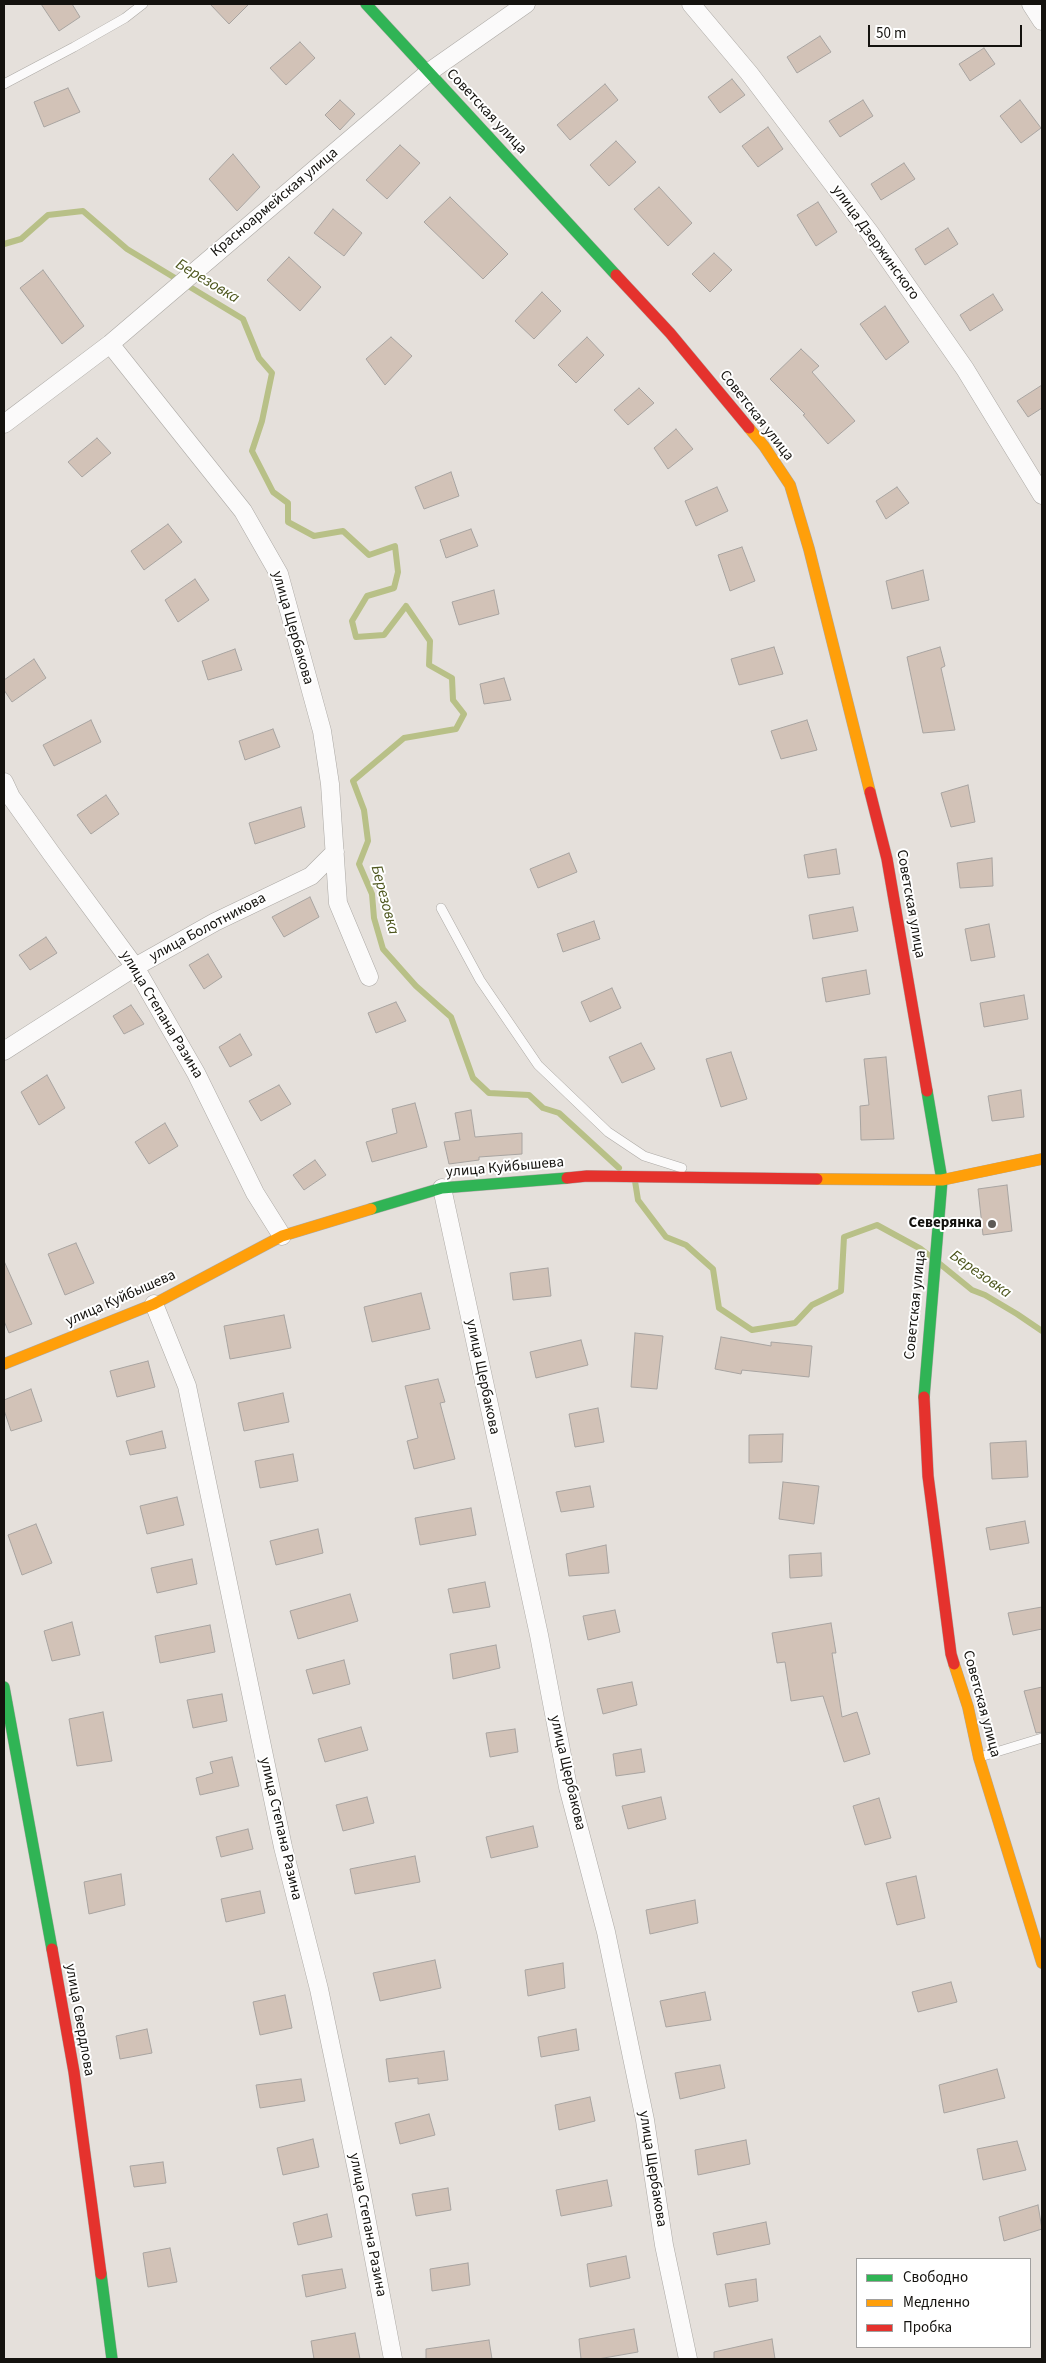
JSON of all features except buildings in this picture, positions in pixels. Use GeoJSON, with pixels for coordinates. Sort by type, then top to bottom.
{"type":"FeatureCollection","features":[{"type":"Feature","properties":{"kind":"street","name":"Советская улица"},"geometry":{"type":"LineString","coordinates":[[366,4],[670,333],[764,446],[790,485],[809,548],[887,859],[942,1180],[938,1245],[923,1403],[928,1476],[951,1654],[968,1707],[979,1758],[1042,1963]]}},
{"type":"Feature","properties":{"kind":"street","name":"Красноармейская улица"},"geometry":{"type":"LineString","coordinates":[[4,424],[110,344],[429,72],[526,4]]}},
{"type":"Feature","properties":{"kind":"street","name":"улица Дзержинского"},"geometry":{"type":"LineString","coordinates":[[691,4],[749,73],[870,233],[965,369],[1042,495]]}},
{"type":"Feature","properties":{"kind":"street"},"geometry":{"type":"LineString","coordinates":[[1031,4],[1042,21]]}},
{"type":"Feature","properties":{"kind":"street","name":"улица Щербакова"},"geometry":{"type":"LineString","coordinates":[[110,344],[243,511],[279,574],[322,731],[330,784],[338,902],[369,977]]}},
{"type":"Feature","properties":{"kind":"street","name":"улица Степана Разина"},"geometry":{"type":"LineString","coordinates":[[4,782],[11,797],[135,967],[196,1073],[255,1194],[282,1236]]}},
{"type":"Feature","properties":{"kind":"street","name":"улица Болотникова"},"geometry":{"type":"LineString","coordinates":[[4,1051],[135,967],[215,922],[310,876],[334,852]]}},
{"type":"Feature","properties":{"kind":"street","name":"улица Куйбышева"},"geometry":{"type":"LineString","coordinates":[[4,1364],[154,1304],[282,1236],[442,1188],[587,1176],[942,1180],[1042,1159]]}},
{"type":"Feature","properties":{"kind":"street","name":"улица Щербакова"},"geometry":{"type":"LineString","coordinates":[[442,1188],[540,1635],[568,1787],[606,1932],[644,2120],[664,2245],[688,2359]]}},
{"type":"Feature","properties":{"kind":"street","name":"улица Степана Разина"},"geometry":{"type":"LineString","coordinates":[[154,1304],[187,1386],[283,1847],[325,2018],[359,2180],[393,2359]]}},
{"type":"Feature","properties":{"kind":"street","name":"улица Свердлова"},"geometry":{"type":"LineString","coordinates":[[4,1687],[74,2072],[112,2359]]}},
{"type":"Feature","properties":{"kind":"lane"},"geometry":{"type":"LineString","coordinates":[[4,84],[82,43],[125,18],[143,4]]}},
{"type":"Feature","properties":{"kind":"lane"},"geometry":{"type":"LineString","coordinates":[[440,908],[480,980],[538,1065],[608,1132],[644,1156],[706,1176]]}},
{"type":"Feature","properties":{"kind":"lane"},"geometry":{"type":"LineString","coordinates":[[979,1758],[1042,1738]]}},
{"type":"Feature","properties":{"kind":"waterway","name":"Березовка"},"geometry":{"type":"LineString","coordinates":[[4,244],[21,239],[48,215],[83,211],[127,249],[243,319],[259,358],[272,373],[262,421],[252,451],[273,492],[288,503],[288,522],[314,536],[343,531],[369,555],[395,546],[398,572],[394,588],[367,596],[352,621],[356,637],[384,635],[406,606],[430,641],[429,665],[452,678],[453,700],[464,714],[456,729],[404,738],[353,781],[364,810],[368,841],[359,864],[372,894],[374,918],[383,949],[416,986],[451,1017],[473,1078],[489,1093],[529,1095],[543,1108],[559,1113],[619,1168]]}},
{"type":"Feature","properties":{"kind":"waterway","name":"Березовка"},"geometry":{"type":"LineString","coordinates":[[635,1181],[638,1200],[666,1237],[686,1245],[713,1269],[719,1308],[752,1330],[795,1323],[812,1305],[841,1291],[844,1237],[877,1225],[930,1256]]}},
{"type":"Feature","properties":{"kind":"waterway","name":"Березовка"},"geometry":{"type":"LineString","coordinates":[[940,1264],[972,1290],[985,1295],[1042,1331]]}},
{"type":"Feature","properties":{"kind":"traffic: fast"},"geometry":{"type":"LineString","coordinates":[[366,4],[616,275]]}},
{"type":"Feature","properties":{"kind":"traffic: fast"},"geometry":{"type":"LineString","coordinates":[[924,1397],[942,1180],[927,1091]]}},
{"type":"Feature","properties":{"kind":"traffic: fast"},"geometry":{"type":"LineString","coordinates":[[371,1209],[442,1188],[567,1178]]}},
{"type":"Feature","properties":{"kind":"traffic: fast"},"geometry":{"type":"LineString","coordinates":[[4,1687],[52,1949]]}},
{"type":"Feature","properties":{"kind":"traffic: fast"},"geometry":{"type":"LineString","coordinates":[[101,2274],[112,2359]]}},
{"type":"Feature","properties":{"kind":"traffic: slow"},"geometry":{"type":"LineString","coordinates":[[749,428],[764,446],[790,485],[809,549],[870,792]]}},
{"type":"Feature","properties":{"kind":"traffic: slow"},"geometry":{"type":"LineString","coordinates":[[817,1179],[942,1180],[1042,1159]]}},
{"type":"Feature","properties":{"kind":"traffic: slow"},"geometry":{"type":"LineString","coordinates":[[4,1364],[154,1304],[282,1236],[371,1209]]}},
{"type":"Feature","properties":{"kind":"traffic: slow"},"geometry":{"type":"LineString","coordinates":[[954,1664],[968,1707],[979,1758],[1042,1963]]}},
{"type":"Feature","properties":{"kind":"traffic: jam"},"geometry":{"type":"LineString","coordinates":[[616,275],[670,333],[749,428]]}},
{"type":"Feature","properties":{"kind":"traffic: jam"},"geometry":{"type":"LineString","coordinates":[[870,792],[887,859],[927,1091]]}},
{"type":"Feature","properties":{"kind":"traffic: jam"},"geometry":{"type":"LineString","coordinates":[[567,1178],[587,1176],[817,1179]]}},
{"type":"Feature","properties":{"kind":"traffic: jam"},"geometry":{"type":"LineString","coordinates":[[924,1397],[928,1476],[951,1654],[954,1664]]}},
{"type":"Feature","properties":{"kind":"traffic: jam"},"geometry":{"type":"LineString","coordinates":[[52,1949],[74,2072],[101,2274]]}},
{"type":"Feature","properties":{"kind":"place","name":"Северянка"},"geometry":{"type":"Point","coordinates":[992,1224]}}]}
